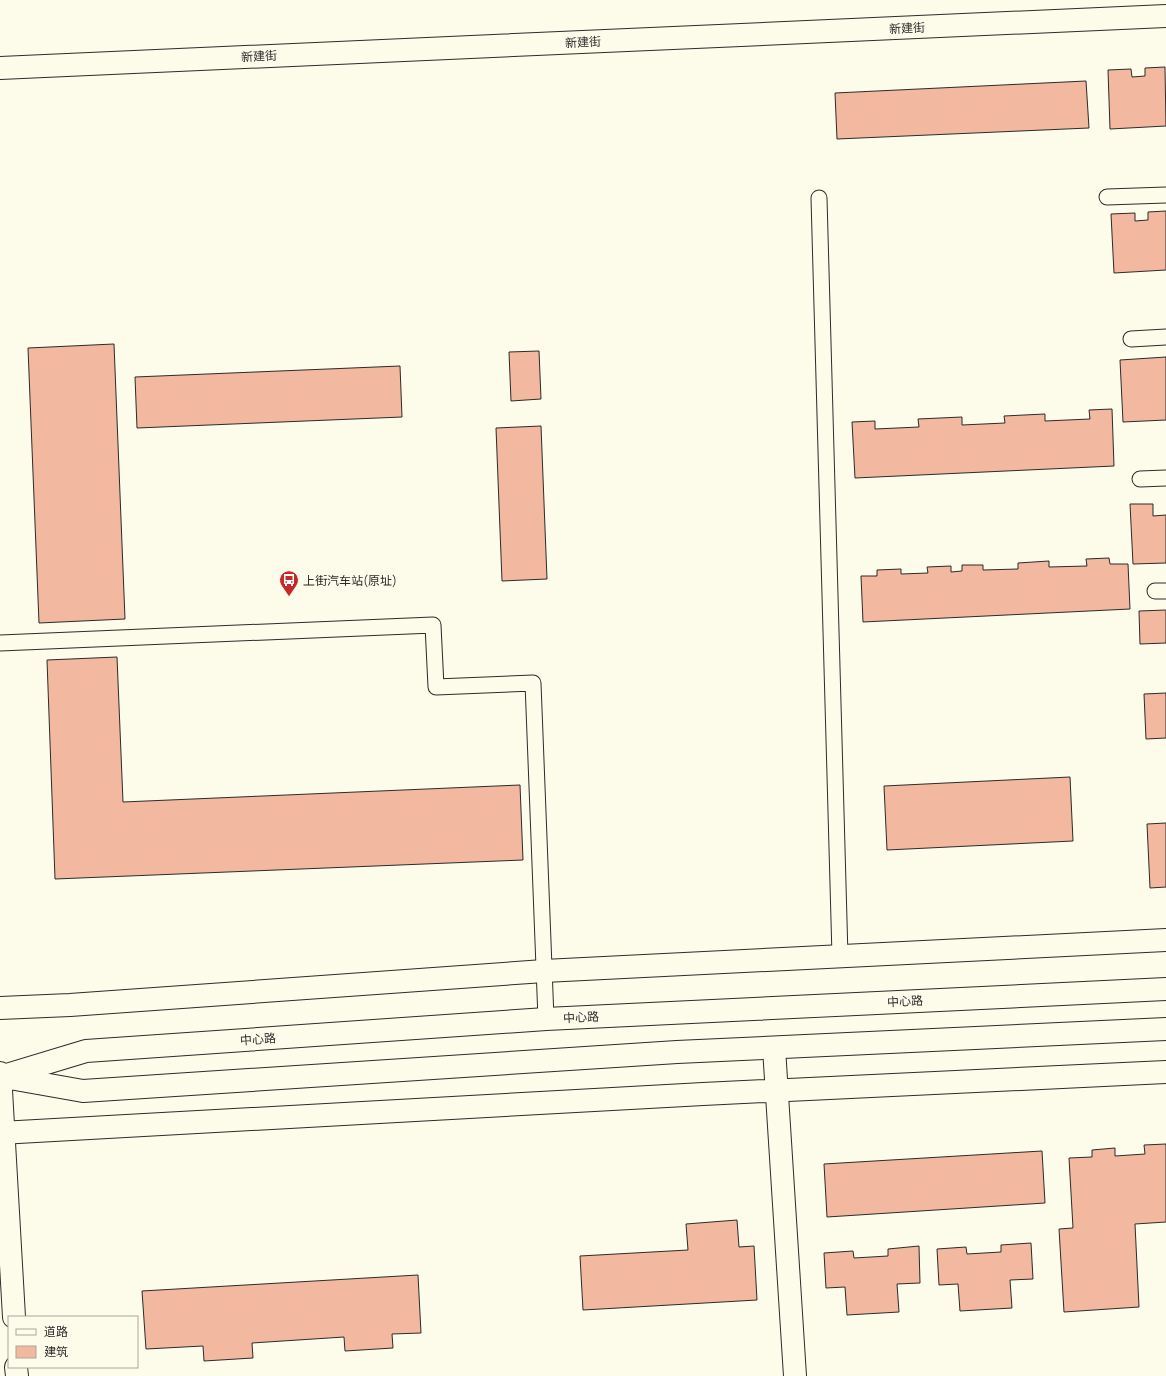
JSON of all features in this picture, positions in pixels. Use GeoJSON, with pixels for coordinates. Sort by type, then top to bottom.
{"type":"FeatureCollection","features":[{"type":"Feature","properties":{"kind":"street","name":"新建街"},"geometry":{"type":"LineString","coordinates":[[0,68],[1166,16]]}},
{"type":"Feature","properties":{"kind":"street"},"geometry":{"type":"LineString","coordinates":[[0,1008],[78,1004],[544,971],[1166,940]]}},
{"type":"Feature","properties":{"kind":"street","name":"中心路"},"geometry":{"type":"LineString","coordinates":[[0,1077],[86,1051],[546,1019],[1166,989]]}},
{"type":"Feature","properties":{"kind":"street"},"geometry":{"type":"LineString","coordinates":[[0,1077],[83,1092],[677,1052],[1166,1029]]}},
{"type":"Feature","properties":{"kind":"street"},"geometry":{"type":"LineString","coordinates":[[774,1048],[795,1376]]}},
{"type":"Feature","properties":{"kind":"street"},"geometry":{"type":"LineString","coordinates":[[2,1133],[776,1090],[1166,1072]]}},
{"type":"Feature","properties":{"kind":"street"},"geometry":{"type":"LineString","coordinates":[[0,1073],[2,1133],[14,1316]]}},
{"type":"Feature","properties":{"kind":"lane"},"geometry":{"type":"LineString","coordinates":[[1107,197],[1166,195]]}},
{"type":"Feature","properties":{"kind":"lane"},"geometry":{"type":"LineString","coordinates":[[819,198],[840,956]]}},
{"type":"Feature","properties":{"kind":"lane"},"geometry":{"type":"LineString","coordinates":[[1131,339],[1166,337]]}},
{"type":"Feature","properties":{"kind":"lane"},"geometry":{"type":"LineString","coordinates":[[1140,479],[1166,478]]}},
{"type":"Feature","properties":{"kind":"lane"},"geometry":{"type":"LineString","coordinates":[[0,643],[433,624],[436,687],[533,683],[546,1019]]}},
{"type":"Feature","properties":{"kind":"building"},"geometry":{"type":"Polygon","coordinates":[[[1165,67],[1166,126],[1110,129],[1108,70],[1131,69],[1132,77],[1145,76],[1145,68],[1165,67]]]}},
{"type":"Feature","properties":{"kind":"building"},"geometry":{"type":"Polygon","coordinates":[[[1086,81],[1089,128],[837,139],[835,93],[1086,81]]]}},
{"type":"Feature","properties":{"kind":"building"},"geometry":{"type":"Polygon","coordinates":[[[1166,211],[1166,270],[1114,273],[1111,214],[1135,213],[1135,221],[1148,220],[1148,212],[1166,211]]]}},
{"type":"Feature","properties":{"kind":"building"},"geometry":{"type":"Polygon","coordinates":[[[114,344],[125,619],[39,623],[28,348],[114,344]]]}},
{"type":"Feature","properties":{"kind":"building"},"geometry":{"type":"Polygon","coordinates":[[[539,351],[541,399],[511,401],[509,352],[539,351]]]}},
{"type":"Feature","properties":{"kind":"building"},"geometry":{"type":"Polygon","coordinates":[[[1166,357],[1166,420],[1123,422],[1120,360],[1166,357]]]}},
{"type":"Feature","properties":{"kind":"building"},"geometry":{"type":"Polygon","coordinates":[[[400,366],[402,417],[137,428],[135,377],[400,366]]]}},
{"type":"Feature","properties":{"kind":"building"},"geometry":{"type":"Polygon","coordinates":[[[1112,409],[1114,466],[855,478],[852,422],[875,421],[875,429],[919,427],[918,419],[962,417],[962,425],[1005,423],[1004,416],[1045,414],[1045,421],[1090,419],[1089,410],[1112,409]]]}},
{"type":"Feature","properties":{"kind":"building"},"geometry":{"type":"Polygon","coordinates":[[[541,426],[547,579],[502,581],[496,428],[541,426]]]}},
{"type":"Feature","properties":{"kind":"building"},"geometry":{"type":"Polygon","coordinates":[[[1130,504],[1153,504],[1153,516],[1166,515],[1166,563],[1133,564],[1130,504]]]}},
{"type":"Feature","properties":{"kind":"building"},"geometry":{"type":"Polygon","coordinates":[[[1109,558],[1110,564],[1128,564],[1130,609],[863,622],[861,576],[877,576],[877,570],[901,569],[901,574],[928,573],[927,567],[951,566],[951,572],[962,571],[962,565],[983,565],[983,570],[1018,569],[1018,563],[1049,561],[1049,567],[1087,566],[1086,559],[1109,558]]]}},
{"type":"Feature","properties":{"kind":"building"},"geometry":{"type":"Polygon","coordinates":[[[1166,610],[1166,643],[1140,644],[1139,611],[1166,610]]]}},
{"type":"Feature","properties":{"kind":"building"},"geometry":{"type":"Polygon","coordinates":[[[117,657],[123,802],[520,785],[523,860],[55,879],[47,660],[117,657]]]}},
{"type":"Feature","properties":{"kind":"building"},"geometry":{"type":"Polygon","coordinates":[[[1166,693],[1166,738],[1146,739],[1144,694],[1166,693]]]}},
{"type":"Feature","properties":{"kind":"building"},"geometry":{"type":"Polygon","coordinates":[[[1070,777],[1073,841],[887,850],[884,786],[1070,777]]]}},
{"type":"Feature","properties":{"kind":"building"},"geometry":{"type":"Polygon","coordinates":[[[1166,823],[1166,887],[1150,888],[1147,824],[1166,823]]]}},
{"type":"Feature","properties":{"kind":"building"},"geometry":{"type":"Polygon","coordinates":[[[1166,1144],[1166,1222],[1135,1224],[1139,1307],[1064,1312],[1059,1229],[1073,1228],[1069,1158],[1092,1157],[1092,1150],[1115,1148],[1115,1156],[1145,1154],[1144,1145],[1166,1144]]]}},
{"type":"Feature","properties":{"kind":"building"},"geometry":{"type":"Polygon","coordinates":[[[1042,1151],[1045,1203],[827,1217],[824,1164],[1042,1151]]]}},
{"type":"Feature","properties":{"kind":"building"},"geometry":{"type":"Polygon","coordinates":[[[737,1220],[739,1247],[754,1246],[757,1300],[583,1310],[580,1256],[688,1250],[686,1224],[737,1220]]]}},
{"type":"Feature","properties":{"kind":"building"},"geometry":{"type":"Polygon","coordinates":[[[1031,1243],[1033,1279],[1010,1280],[1012,1308],[960,1311],[958,1284],[939,1285],[937,1249],[966,1247],[967,1254],[1001,1252],[1001,1245],[1031,1243]]]}},
{"type":"Feature","properties":{"kind":"building"},"geometry":{"type":"Polygon","coordinates":[[[919,1246],[920,1283],[897,1284],[899,1312],[847,1315],[845,1287],[826,1288],[824,1253],[853,1251],[854,1258],[888,1256],[888,1249],[919,1246]]]}},
{"type":"Feature","properties":{"kind":"building"},"geometry":{"type":"Polygon","coordinates":[[[418,1275],[421,1333],[392,1334],[393,1348],[345,1351],[344,1337],[252,1343],[253,1358],[204,1361],[203,1346],[146,1349],[142,1291],[418,1275]]]}},
{"type":"Feature","properties":{"kind":"place","name":"上街汽车站(原址)"},"geometry":{"type":"Point","coordinates":[289,597]}}]}
